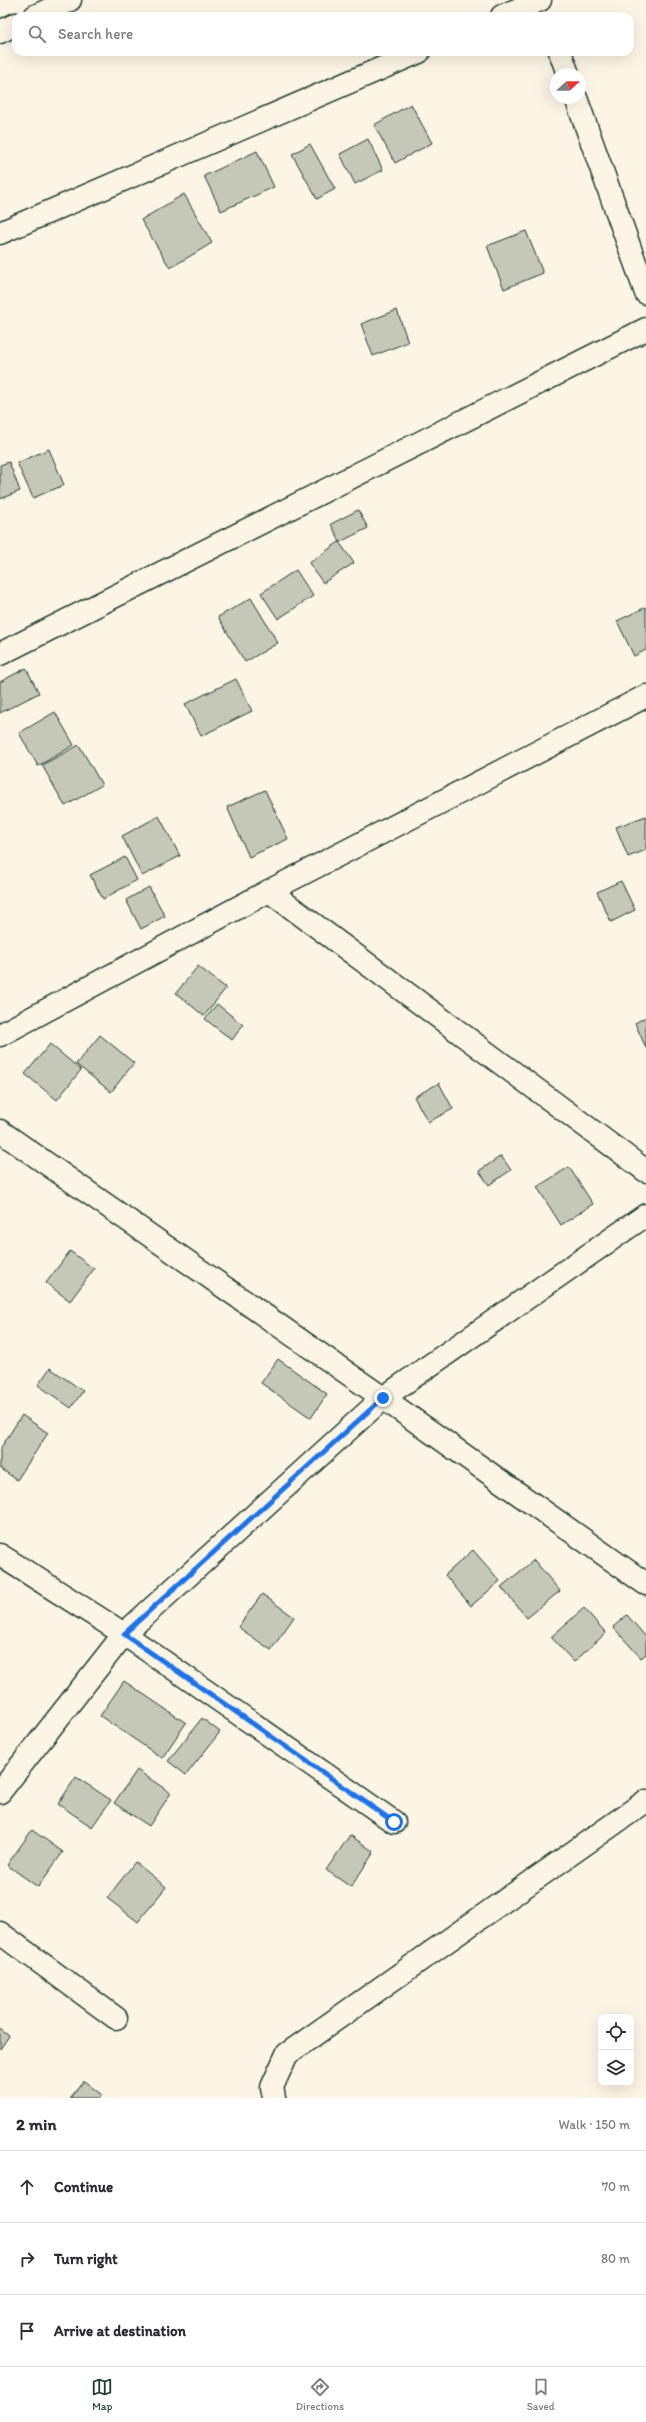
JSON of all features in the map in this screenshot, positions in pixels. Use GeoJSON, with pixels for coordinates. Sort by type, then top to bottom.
{"type":"FeatureCollection","features":[{"type":"Feature","properties":{"kind":"street"},"geometry":{"type":"LineString","coordinates":[[44,12],[70,0]]}},
{"type":"Feature","properties":{"kind":"street"},"geometry":{"type":"LineString","coordinates":[[512,12],[541,0],[546,12]]}},
{"type":"Feature","properties":{"kind":"street"},"geometry":{"type":"LineString","coordinates":[[0,32],[12,26]]}},
{"type":"Feature","properties":{"kind":"street"},"geometry":{"type":"LineString","coordinates":[[0,233],[410,56]]}},
{"type":"Feature","properties":{"kind":"street"},"geometry":{"type":"LineString","coordinates":[[561,56],[566,68]]}},
{"type":"Feature","properties":{"kind":"street"},"geometry":{"type":"LineString","coordinates":[[578,104],[646,293]]}},
{"type":"Feature","properties":{"kind":"street"},"geometry":{"type":"LineString","coordinates":[[0,654],[646,329]]}},
{"type":"Feature","properties":{"kind":"street"},"geometry":{"type":"LineString","coordinates":[[0,1036],[269,891],[646,696]]}},
{"type":"Feature","properties":{"kind":"street"},"geometry":{"type":"LineString","coordinates":[[269,891],[646,1170]]}},
{"type":"Feature","properties":{"kind":"street"},"geometry":{"type":"LineString","coordinates":[[0,1131],[383,1398],[646,1584]]}},
{"type":"Feature","properties":{"kind":"street"},"geometry":{"type":"LineString","coordinates":[[0,1792],[124,1634],[383,1398],[646,1215]]}},
{"type":"Feature","properties":{"kind":"street"},"geometry":{"type":"LineString","coordinates":[[0,1555],[124,1634],[394,1822]]}},
{"type":"Feature","properties":{"kind":"street"},"geometry":{"type":"LineString","coordinates":[[274,2098],[272,2087],[287,2054],[646,1801]]}},
{"type":"Feature","properties":{"kind":"street"},"geometry":{"type":"LineString","coordinates":[[0,1933],[116,2018]]}},
{"type":"Feature","properties":{"kind":"building"},"geometry":{"type":"Polygon","coordinates":[[[411,104],[432,143],[395,163],[374,125],[411,104]]]}},
{"type":"Feature","properties":{"kind":"building"},"geometry":{"type":"Polygon","coordinates":[[[368,139],[383,170],[355,184],[340,154],[368,139]]]}},
{"type":"Feature","properties":{"kind":"building"},"geometry":{"type":"Polygon","coordinates":[[[310,144],[335,189],[317,199],[292,154],[310,144]]]}},
{"type":"Feature","properties":{"kind":"building"},"geometry":{"type":"Polygon","coordinates":[[[257,151],[274,187],[221,211],[204,176],[257,151]]]}},
{"type":"Feature","properties":{"kind":"building"},"geometry":{"type":"Polygon","coordinates":[[[184,194],[212,243],[170,268],[141,220],[184,194]]]}},
{"type":"Feature","properties":{"kind":"building"},"geometry":{"type":"Polygon","coordinates":[[[526,231],[543,273],[504,289],[487,246],[526,231]]]}},
{"type":"Feature","properties":{"kind":"building"},"geometry":{"type":"Polygon","coordinates":[[[397,310],[408,342],[373,356],[361,324],[397,310]]]}},
{"type":"Feature","properties":{"kind":"building"},"geometry":{"type":"Polygon","coordinates":[[[49,449],[64,485],[33,498],[17,463],[49,449]]]}},
{"type":"Feature","properties":{"kind":"building"},"geometry":{"type":"Polygon","coordinates":[[[9,462],[20,491],[0,499],[0,465],[9,462]]]}},
{"type":"Feature","properties":{"kind":"building"},"geometry":{"type":"Polygon","coordinates":[[[358,510],[368,528],[340,542],[331,524],[358,510]]]}},
{"type":"Feature","properties":{"kind":"building"},"geometry":{"type":"Polygon","coordinates":[[[339,542],[354,563],[323,583],[309,563],[339,542]]]}},
{"type":"Feature","properties":{"kind":"building"},"geometry":{"type":"Polygon","coordinates":[[[296,570],[313,596],[278,619],[261,593],[296,570]]]}},
{"type":"Feature","properties":{"kind":"building"},"geometry":{"type":"Polygon","coordinates":[[[251,598],[278,643],[245,662],[218,617],[251,598]]]}},
{"type":"Feature","properties":{"kind":"building"},"geometry":{"type":"Polygon","coordinates":[[[646,607],[646,650],[634,656],[617,621],[646,607]]]}},
{"type":"Feature","properties":{"kind":"building"},"geometry":{"type":"Polygon","coordinates":[[[26,668],[39,693],[0,713],[0,682],[26,668]]]}},
{"type":"Feature","properties":{"kind":"building"},"geometry":{"type":"Polygon","coordinates":[[[236,679],[252,711],[201,736],[185,704],[236,679]]]}},
{"type":"Feature","properties":{"kind":"building"},"geometry":{"type":"Polygon","coordinates":[[[55,712],[74,745],[38,766],[19,733],[55,712]]]}},
{"type":"Feature","properties":{"kind":"building"},"geometry":{"type":"Polygon","coordinates":[[[79,745],[102,785],[65,806],[42,765],[79,745]]]}},
{"type":"Feature","properties":{"kind":"building"},"geometry":{"type":"Polygon","coordinates":[[[265,790],[288,839],[249,857],[227,807],[265,790]]]}},
{"type":"Feature","properties":{"kind":"building"},"geometry":{"type":"Polygon","coordinates":[[[159,816],[180,856],[142,876],[122,836],[159,816]]]}},
{"type":"Feature","properties":{"kind":"building"},"geometry":{"type":"Polygon","coordinates":[[[646,816],[646,850],[628,857],[616,827],[646,816]]]}},
{"type":"Feature","properties":{"kind":"building"},"geometry":{"type":"Polygon","coordinates":[[[125,857],[137,880],[103,899],[90,875],[125,857]]]}},
{"type":"Feature","properties":{"kind":"building"},"geometry":{"type":"Polygon","coordinates":[[[621,881],[635,910],[611,922],[597,892],[621,881]]]}},
{"type":"Feature","properties":{"kind":"building"},"geometry":{"type":"Polygon","coordinates":[[[149,887],[165,916],[141,929],[126,900],[149,887]]]}},
{"type":"Feature","properties":{"kind":"building"},"geometry":{"type":"Polygon","coordinates":[[[198,966],[226,988],[204,1016],[176,993],[198,966]]]}},
{"type":"Feature","properties":{"kind":"building"},"geometry":{"type":"Polygon","coordinates":[[[217,1004],[243,1025],[232,1040],[205,1019],[217,1004]]]}},
{"type":"Feature","properties":{"kind":"building"},"geometry":{"type":"Polygon","coordinates":[[[646,1017],[646,1048],[635,1023],[646,1017]]]}},
{"type":"Feature","properties":{"kind":"building"},"geometry":{"type":"Polygon","coordinates":[[[100,1035],[134,1063],[111,1092],[76,1064],[100,1035]]]}},
{"type":"Feature","properties":{"kind":"building"},"geometry":{"type":"Polygon","coordinates":[[[50,1044],[81,1070],[57,1100],[25,1074],[50,1044]]]}},
{"type":"Feature","properties":{"kind":"building"},"geometry":{"type":"Polygon","coordinates":[[[439,1083],[453,1109],[428,1122],[414,1097],[439,1083]]]}},
{"type":"Feature","properties":{"kind":"building"},"geometry":{"type":"Polygon","coordinates":[[[501,1156],[511,1170],[489,1185],[479,1171],[501,1156]]]}},
{"type":"Feature","properties":{"kind":"building"},"geometry":{"type":"Polygon","coordinates":[[[569,1167],[593,1204],[561,1225],[537,1187],[569,1167]]]}},
{"type":"Feature","properties":{"kind":"building"},"geometry":{"type":"Polygon","coordinates":[[[70,1251],[94,1269],[70,1301],[46,1283],[70,1251]]]}},
{"type":"Feature","properties":{"kind":"building"},"geometry":{"type":"Polygon","coordinates":[[[278,1359],[327,1394],[311,1418],[261,1383],[278,1359]]]}},
{"type":"Feature","properties":{"kind":"building"},"geometry":{"type":"Polygon","coordinates":[[[50,1368],[83,1391],[71,1408],[38,1385],[50,1368]]]}},
{"type":"Feature","properties":{"kind":"building"},"geometry":{"type":"Polygon","coordinates":[[[22,1415],[48,1433],[17,1480],[0,1468],[0,1449],[22,1415]]]}},
{"type":"Feature","properties":{"kind":"building"},"geometry":{"type":"Polygon","coordinates":[[[473,1550],[500,1581],[471,1606],[445,1575],[473,1550]]]}},
{"type":"Feature","properties":{"kind":"building"},"geometry":{"type":"Polygon","coordinates":[[[534,1560],[560,1591],[527,1618],[501,1587],[534,1560]]]}},
{"type":"Feature","properties":{"kind":"building"},"geometry":{"type":"Polygon","coordinates":[[[262,1594],[294,1617],[271,1650],[238,1627],[262,1594]]]}},
{"type":"Feature","properties":{"kind":"building"},"geometry":{"type":"Polygon","coordinates":[[[584,1608],[606,1633],[574,1662],[551,1637],[584,1608]]]}},
{"type":"Feature","properties":{"kind":"building"},"geometry":{"type":"Polygon","coordinates":[[[627,1615],[646,1637],[646,1654],[641,1658],[613,1627],[627,1615]]]}},
{"type":"Feature","properties":{"kind":"building"},"geometry":{"type":"Polygon","coordinates":[[[124,1681],[186,1723],[162,1758],[100,1716],[124,1681]]]}},
{"type":"Feature","properties":{"kind":"building"},"geometry":{"type":"Polygon","coordinates":[[[202,1718],[220,1732],[186,1775],[168,1761],[202,1718]]]}},
{"type":"Feature","properties":{"kind":"building"},"geometry":{"type":"Polygon","coordinates":[[[137,1770],[171,1793],[149,1826],[114,1803],[137,1770]]]}},
{"type":"Feature","properties":{"kind":"building"},"geometry":{"type":"Polygon","coordinates":[[[76,1777],[111,1800],[92,1827],[58,1804],[76,1777]]]}},
{"type":"Feature","properties":{"kind":"building"},"geometry":{"type":"Polygon","coordinates":[[[32,1830],[63,1852],[38,1887],[7,1865],[32,1830]]]}},
{"type":"Feature","properties":{"kind":"building"},"geometry":{"type":"Polygon","coordinates":[[[350,1835],[374,1852],[351,1887],[326,1870],[350,1835]]]}},
{"type":"Feature","properties":{"kind":"building"},"geometry":{"type":"Polygon","coordinates":[[[135,1862],[166,1887],[138,1922],[107,1898],[135,1862]]]}},
{"type":"Feature","properties":{"kind":"building"},"geometry":{"type":"Polygon","coordinates":[[[0,2029],[9,2036],[0,2049],[0,2029]]]}},
{"type":"Feature","properties":{"kind":"building"},"geometry":{"type":"Polygon","coordinates":[[[84,2081],[102,2095],[99,2098],[70,2098],[84,2081]]]}},
{"type":"Feature","properties":{"kind":"route"},"geometry":{"type":"LineString","coordinates":[[383,1398],[124,1634],[394,1822]]}}]}
